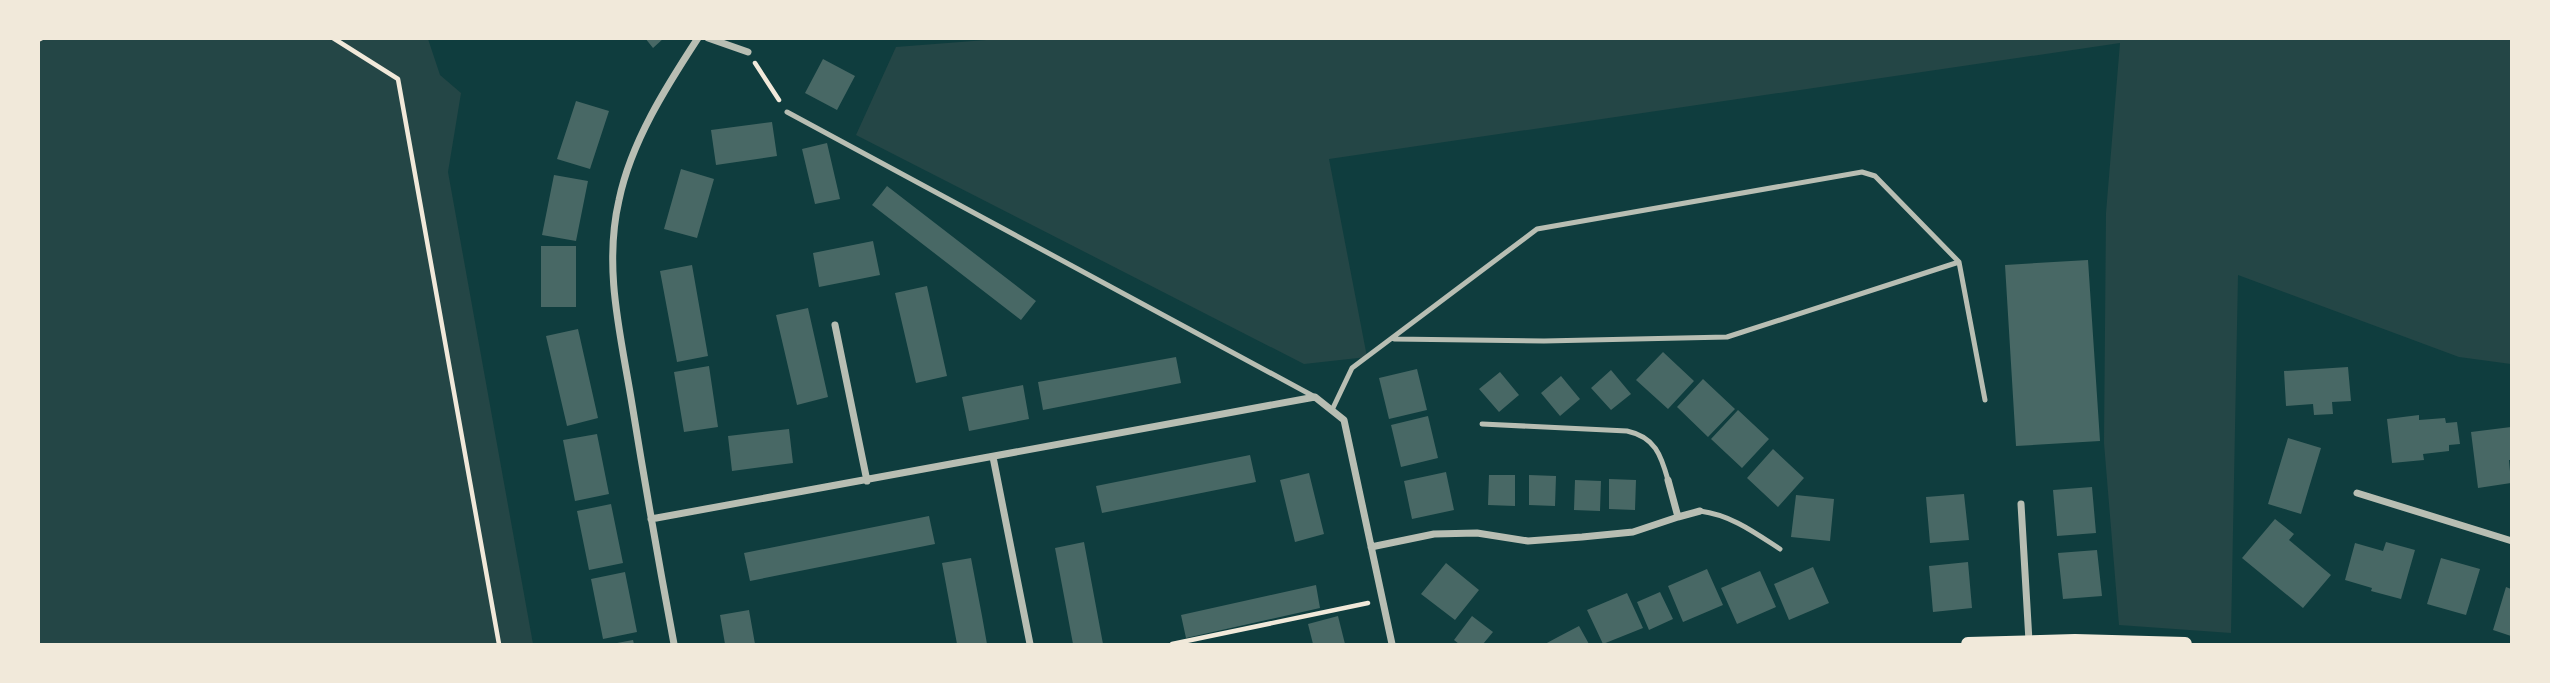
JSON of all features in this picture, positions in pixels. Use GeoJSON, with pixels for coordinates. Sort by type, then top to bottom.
{"type":"FeatureCollection","features":[{"type":"Feature","properties":{"kind":"main road"},"geometry":{"type":"LineString","coordinates":[[1968,645],[2029,641],[2185,645]]}},
{"type":"Feature","properties":{"kind":"street"},"geometry":{"type":"LineString","coordinates":[[674,645],[615,312],[611,248],[619,198],[636,147],[698,38]]}},
{"type":"Feature","properties":{"kind":"street"},"geometry":{"type":"LineString","coordinates":[[708,38],[748,52]]}},
{"type":"Feature","properties":{"kind":"street"},"geometry":{"type":"LineString","coordinates":[[835,325],[867,481]]}},
{"type":"Feature","properties":{"kind":"street"},"geometry":{"type":"LineString","coordinates":[[651,519],[1315,397],[1344,420],[1392,645]]}},
{"type":"Feature","properties":{"kind":"street"},"geometry":{"type":"LineString","coordinates":[[993,457],[1030,645]]}},
{"type":"Feature","properties":{"kind":"street"},"geometry":{"type":"LineString","coordinates":[[1668,480],[1678,517]]}},
{"type":"Feature","properties":{"kind":"street"},"geometry":{"type":"LineString","coordinates":[[2357,493],[2511,541]]}},
{"type":"Feature","properties":{"kind":"street"},"geometry":{"type":"LineString","coordinates":[[2021,504],[2029,641]]}},
{"type":"Feature","properties":{"kind":"street"},"geometry":{"type":"LineString","coordinates":[[1371,547],[1434,534],[1477,533],[1528,541],[1633,532],[1700,511]]}},
{"type":"Feature","properties":{"kind":"lane"},"geometry":{"type":"LineString","coordinates":[[787,112],[1315,397]]}},
{"type":"Feature","properties":{"kind":"lane"},"geometry":{"type":"LineString","coordinates":[[1332,410],[1352,368],[1537,229],[1862,172],[1875,176],[1959,262],[1984,400]]}},
{"type":"Feature","properties":{"kind":"lane"},"geometry":{"type":"LineString","coordinates":[[1394,339],[1544,341],[1727,337],[1959,262]]}},
{"type":"Feature","properties":{"kind":"lane"},"geometry":{"type":"LineString","coordinates":[[1482,424],[1639,433],[1656,446],[1668,480]]}},
{"type":"Feature","properties":{"kind":"lane"},"geometry":{"type":"LineString","coordinates":[[1700,511],[1720,514],[1742,524],[1780,549]]}},
{"type":"Feature","properties":{"kind":"path"},"geometry":{"type":"LineString","coordinates":[[333,38],[398,79],[499,645]]}},
{"type":"Feature","properties":{"kind":"path"},"geometry":{"type":"LineString","coordinates":[[748,52],[787,112]]}},
{"type":"Feature","properties":{"kind":"path"},"geometry":{"type":"LineString","coordinates":[[1172,645],[1383,600]]}},
{"type":"Feature","properties":{"kind":"shaded area"},"geometry":{"type":"Polygon","coordinates":[[[38,39],[428,39],[440,75],[461,93],[448,172],[533,644],[39,644],[38,39]]]}},
{"type":"Feature","properties":{"kind":"shaded area"},"geometry":{"type":"Polygon","coordinates":[[[999,39],[2511,39],[2511,364],[2459,357],[2238,275],[2231,633],[2119,625],[2104,443],[2106,213],[2120,43],[1329,159],[1367,357],[1304,364],[856,135],[896,47],[999,39]]]}},
{"type":"Feature","properties":{"kind":"building"},"geometry":{"type":"Polygon","coordinates":[[[645,38],[664,38],[653,48],[645,38]]]}},
{"type":"Feature","properties":{"kind":"building"},"geometry":{"type":"Polygon","coordinates":[[[823,59],[855,76],[837,110],[805,93],[823,59]]]}},
{"type":"Feature","properties":{"kind":"building"},"geometry":{"type":"Polygon","coordinates":[[[576,101],[609,111],[590,169],[557,159],[576,101]]]}},
{"type":"Feature","properties":{"kind":"building"},"geometry":{"type":"Polygon","coordinates":[[[772,122],[777,156],[716,165],[711,130],[772,122]]]}},
{"type":"Feature","properties":{"kind":"building"},"geometry":{"type":"Polygon","coordinates":[[[827,143],[840,199],[815,204],[802,149],[827,143]]]}},
{"type":"Feature","properties":{"kind":"building"},"geometry":{"type":"Polygon","coordinates":[[[681,169],[714,179],[697,238],[664,229],[681,169]]]}},
{"type":"Feature","properties":{"kind":"building"},"geometry":{"type":"Polygon","coordinates":[[[554,175],[588,181],[576,241],[542,235],[554,175]]]}},
{"type":"Feature","properties":{"kind":"building"},"geometry":{"type":"Polygon","coordinates":[[[887,186],[1036,301],[1021,320],[872,205],[887,186]]]}},
{"type":"Feature","properties":{"kind":"building"},"geometry":{"type":"Polygon","coordinates":[[[873,241],[880,275],[819,287],[813,253],[873,241]]]}},
{"type":"Feature","properties":{"kind":"building"},"geometry":{"type":"Polygon","coordinates":[[[541,246],[576,246],[576,307],[541,307],[541,246]]]}},
{"type":"Feature","properties":{"kind":"building"},"geometry":{"type":"Polygon","coordinates":[[[2088,260],[2100,441],[2016,446],[2005,265],[2088,260]]]}},
{"type":"Feature","properties":{"kind":"building"},"geometry":{"type":"Polygon","coordinates":[[[692,265],[708,356],[677,362],[660,271],[692,265]]]}},
{"type":"Feature","properties":{"kind":"building"},"geometry":{"type":"Polygon","coordinates":[[[927,286],[947,376],[916,383],[895,293],[927,286]]]}},
{"type":"Feature","properties":{"kind":"building"},"geometry":{"type":"Polygon","coordinates":[[[808,308],[828,397],[797,405],[776,315],[808,308]]]}},
{"type":"Feature","properties":{"kind":"building"},"geometry":{"type":"Polygon","coordinates":[[[578,329],[598,418],[567,426],[546,336],[578,329]]]}},
{"type":"Feature","properties":{"kind":"building"},"geometry":{"type":"Polygon","coordinates":[[[1663,352],[1694,381],[1668,409],[1636,380],[1663,352]]]}},
{"type":"Feature","properties":{"kind":"building"},"geometry":{"type":"Polygon","coordinates":[[[1176,357],[1181,383],[1043,410],[1038,382],[1176,357]]]}},
{"type":"Feature","properties":{"kind":"building"},"geometry":{"type":"Polygon","coordinates":[[[709,366],[718,427],[684,432],[674,372],[709,366]]]}},
{"type":"Feature","properties":{"kind":"building"},"geometry":{"type":"Polygon","coordinates":[[[2348,367],[2351,401],[2332,402],[2333,414],[2314,415],[2313,404],[2286,406],[2284,371],[2348,367]]]}},
{"type":"Feature","properties":{"kind":"building"},"geometry":{"type":"Polygon","coordinates":[[[1417,369],[1427,410],[1389,419],[1379,378],[1417,369]]]}},
{"type":"Feature","properties":{"kind":"building"},"geometry":{"type":"Polygon","coordinates":[[[1611,370],[1631,394],[1611,410],[1591,388],[1611,370]]]}},
{"type":"Feature","properties":{"kind":"building"},"geometry":{"type":"Polygon","coordinates":[[[1500,372],[1519,395],[1499,412],[1479,389],[1500,372]]]}},
{"type":"Feature","properties":{"kind":"building"},"geometry":{"type":"Polygon","coordinates":[[[1561,376],[1580,399],[1560,416],[1541,393],[1561,376]]]}},
{"type":"Feature","properties":{"kind":"building"},"geometry":{"type":"Polygon","coordinates":[[[1703,379],[1735,409],[1708,437],[1677,407],[1703,379]]]}},
{"type":"Feature","properties":{"kind":"building"},"geometry":{"type":"Polygon","coordinates":[[[1023,385],[1029,419],[969,431],[962,397],[1023,385]]]}},
{"type":"Feature","properties":{"kind":"building"},"geometry":{"type":"Polygon","coordinates":[[[1738,410],[1769,439],[1742,468],[1711,439],[1738,410]]]}},
{"type":"Feature","properties":{"kind":"building"},"geometry":{"type":"Polygon","coordinates":[[[2419,415],[2419,420],[2445,418],[2446,423],[2457,422],[2460,444],[2449,445],[2449,451],[2423,454],[2424,460],[2392,463],[2387,419],[2419,415]]]}},
{"type":"Feature","properties":{"kind":"building"},"geometry":{"type":"Polygon","coordinates":[[[1428,416],[1438,458],[1401,467],[1391,425],[1428,416]]]}},
{"type":"Feature","properties":{"kind":"building"},"geometry":{"type":"Polygon","coordinates":[[[2511,427],[2511,483],[2478,488],[2471,432],[2511,427]]]}},
{"type":"Feature","properties":{"kind":"building"},"geometry":{"type":"Polygon","coordinates":[[[789,429],[793,463],[732,471],[728,436],[789,429]]]}},
{"type":"Feature","properties":{"kind":"building"},"geometry":{"type":"Polygon","coordinates":[[[597,434],[609,494],[575,501],[563,440],[597,434]]]}},
{"type":"Feature","properties":{"kind":"building"},"geometry":{"type":"Polygon","coordinates":[[[2288,438],[2321,448],[2301,514],[2268,504],[2288,438]]]}},
{"type":"Feature","properties":{"kind":"building"},"geometry":{"type":"Polygon","coordinates":[[[1773,449],[1804,478],[1778,507],[1747,478],[1773,449]]]}},
{"type":"Feature","properties":{"kind":"building"},"geometry":{"type":"Polygon","coordinates":[[[1250,455],[1256,482],[1102,513],[1096,486],[1250,455]]]}},
{"type":"Feature","properties":{"kind":"building"},"geometry":{"type":"Polygon","coordinates":[[[1446,472],[1454,510],[1412,519],[1404,481],[1446,472]]]}},
{"type":"Feature","properties":{"kind":"building"},"geometry":{"type":"Polygon","coordinates":[[[1309,473],[1324,534],[1295,542],[1280,480],[1309,473]]]}},
{"type":"Feature","properties":{"kind":"building"},"geometry":{"type":"Polygon","coordinates":[[[1489,475],[1515,475],[1515,506],[1488,505],[1489,475]]]}},
{"type":"Feature","properties":{"kind":"building"},"geometry":{"type":"Polygon","coordinates":[[[1529,475],[1556,476],[1555,506],[1529,505],[1529,475]]]}},
{"type":"Feature","properties":{"kind":"building"},"geometry":{"type":"Polygon","coordinates":[[[1609,479],[1636,480],[1635,510],[1609,509],[1609,479]]]}},
{"type":"Feature","properties":{"kind":"building"},"geometry":{"type":"Polygon","coordinates":[[[1575,480],[1601,481],[1600,511],[1574,510],[1575,480]]]}},
{"type":"Feature","properties":{"kind":"building"},"geometry":{"type":"Polygon","coordinates":[[[2092,487],[2096,533],[2057,536],[2053,490],[2092,487]]]}},
{"type":"Feature","properties":{"kind":"building"},"geometry":{"type":"Polygon","coordinates":[[[1964,494],[1969,540],[1930,543],[1926,497],[1964,494]]]}},
{"type":"Feature","properties":{"kind":"building"},"geometry":{"type":"Polygon","coordinates":[[[1796,495],[1834,499],[1830,541],[1791,537],[1796,495]]]}},
{"type":"Feature","properties":{"kind":"building"},"geometry":{"type":"Polygon","coordinates":[[[611,504],[623,563],[589,570],[577,511],[611,504]]]}},
{"type":"Feature","properties":{"kind":"building"},"geometry":{"type":"Polygon","coordinates":[[[929,516],[935,544],[750,581],[744,553],[929,516]]]}},
{"type":"Feature","properties":{"kind":"building"},"geometry":{"type":"Polygon","coordinates":[[[2275,519],[2294,534],[2289,540],[2331,575],[2303,608],[2242,558],[2275,519]]]}},
{"type":"Feature","properties":{"kind":"building"},"geometry":{"type":"Polygon","coordinates":[[[1084,542],[1103,644],[1073,644],[1055,548],[1084,542]]]}},
{"type":"Feature","properties":{"kind":"building"},"geometry":{"type":"Polygon","coordinates":[[[2386,542],[2415,550],[2401,599],[2345,580],[2355,543],[2383,551],[2386,542]]]}},
{"type":"Feature","properties":{"kind":"building"},"geometry":{"type":"Polygon","coordinates":[[[2097,550],[2102,596],[2063,599],[2058,553],[2097,550]]]}},
{"type":"Feature","properties":{"kind":"building"},"geometry":{"type":"Polygon","coordinates":[[[971,558],[987,644],[957,644],[942,563],[971,558]]]}},
{"type":"Feature","properties":{"kind":"building"},"geometry":{"type":"Polygon","coordinates":[[[2441,558],[2480,569],[2466,615],[2427,604],[2441,558]]]}},
{"type":"Feature","properties":{"kind":"building"},"geometry":{"type":"Polygon","coordinates":[[[1968,562],[1972,608],[1933,612],[1929,566],[1968,562]]]}},
{"type":"Feature","properties":{"kind":"building"},"geometry":{"type":"Polygon","coordinates":[[[1446,563],[1479,590],[1455,620],[1421,594],[1446,563]]]}},
{"type":"Feature","properties":{"kind":"building"},"geometry":{"type":"Polygon","coordinates":[[[1813,567],[1829,603],[1789,620],[1774,584],[1813,567]]]}},
{"type":"Feature","properties":{"kind":"building"},"geometry":{"type":"Polygon","coordinates":[[[1707,569],[1723,605],[1683,622],[1668,586],[1707,569]]]}},
{"type":"Feature","properties":{"kind":"building"},"geometry":{"type":"Polygon","coordinates":[[[1760,571],[1776,607],[1737,624],[1721,588],[1760,571]]]}},
{"type":"Feature","properties":{"kind":"building"},"geometry":{"type":"Polygon","coordinates":[[[625,572],[637,632],[603,639],[591,579],[625,572]]]}},
{"type":"Feature","properties":{"kind":"building"},"geometry":{"type":"Polygon","coordinates":[[[1316,585],[1320,608],[1186,638],[1181,615],[1316,585]]]}},
{"type":"Feature","properties":{"kind":"building"},"geometry":{"type":"Polygon","coordinates":[[[2506,587],[2511,589],[2511,636],[2493,630],[2506,587]]]}},
{"type":"Feature","properties":{"kind":"building"},"geometry":{"type":"Polygon","coordinates":[[[1660,592],[1673,619],[1649,630],[1637,602],[1660,592]]]}},
{"type":"Feature","properties":{"kind":"building"},"geometry":{"type":"Polygon","coordinates":[[[1627,593],[1643,628],[1603,644],[1587,610],[1627,593]]]}},
{"type":"Feature","properties":{"kind":"building"},"geometry":{"type":"Polygon","coordinates":[[[749,610],[755,644],[725,644],[720,615],[749,610]]]}},
{"type":"Feature","properties":{"kind":"building"},"geometry":{"type":"Polygon","coordinates":[[[1338,616],[1345,644],[1313,644],[1308,624],[1338,616]]]}},
{"type":"Feature","properties":{"kind":"building"},"geometry":{"type":"Polygon","coordinates":[[[1472,616],[1493,632],[1483,644],[1459,644],[1454,640],[1472,616]]]}},
{"type":"Feature","properties":{"kind":"building"},"geometry":{"type":"Polygon","coordinates":[[[1579,626],[1589,644],[1545,644],[1558,637],[1579,626]]]}},
{"type":"Feature","properties":{"kind":"building"},"geometry":{"type":"Polygon","coordinates":[[[633,640],[634,644],[617,643],[633,640]]]}}]}
